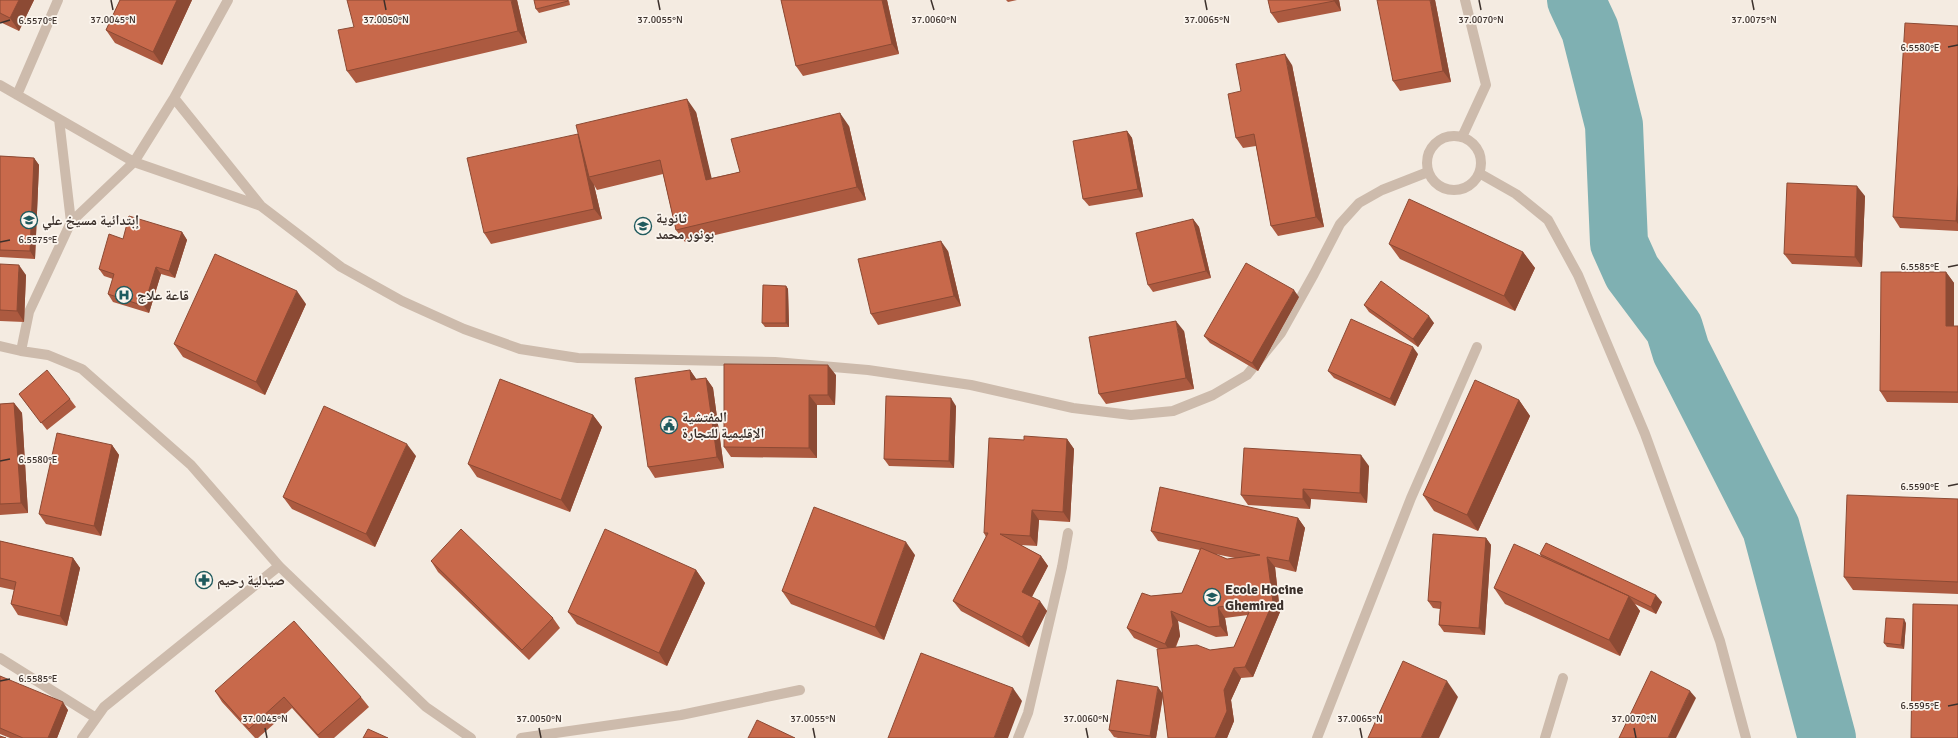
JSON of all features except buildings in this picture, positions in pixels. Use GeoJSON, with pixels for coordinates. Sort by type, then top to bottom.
{"type":"FeatureCollection","features":[{"type":"Feature","properties":{"kind":"street"},"geometry":{"type":"LineString","coordinates":[[17,95],[58,0]]}},
{"type":"Feature","properties":{"kind":"street"},"geometry":{"type":"LineString","coordinates":[[21,351],[29,312],[71,222],[134,162],[174,98],[228,0]]}},
{"type":"Feature","properties":{"kind":"street"},"geometry":{"type":"LineString","coordinates":[[1462,138],[1486,85],[1465,0]]}},
{"type":"Feature","properties":{"kind":"street"},"geometry":{"type":"LineString","coordinates":[[0,85],[134,162],[260,206]]}},
{"type":"Feature","properties":{"kind":"street"},"geometry":{"type":"LineString","coordinates":[[174,98],[260,206],[341,267],[402,301],[464,329],[520,349],[578,358],[775,362],[868,370],[971,385],[1073,408],[1131,414],[1173,411],[1213,395],[1247,375],[1281,333],[1340,224],[1359,203],[1382,190],[1428,172]]}},
{"type":"Feature","properties":{"kind":"street"},"geometry":{"type":"LineString","coordinates":[[59,119],[71,222]]}},
{"type":"Feature","properties":{"kind":"street"},"geometry":{"type":"LineString","coordinates":[[1445,138],[1462,138],[1476,148],[1480,156],[1481,164],[1479,173],[1469,186],[1454,190],[1438,186],[1428,172],[1427,164],[1431,148],[1445,138]]}},
{"type":"Feature","properties":{"kind":"street"},"geometry":{"type":"LineString","coordinates":[[1479,173],[1516,194],[1548,220],[1578,275],[1648,441],[1720,641],[1746,738]]}},
{"type":"Feature","properties":{"kind":"street"},"geometry":{"type":"LineString","coordinates":[[0,346],[48,356],[82,369],[191,465],[279,566],[426,707],[471,738]]}},
{"type":"Feature","properties":{"kind":"street"},"geometry":{"type":"LineString","coordinates":[[1317,738],[1410,498],[1477,347]]}},
{"type":"Feature","properties":{"kind":"street"},"geometry":{"type":"LineString","coordinates":[[1018,738],[1028,714],[1068,533]]}},
{"type":"Feature","properties":{"kind":"street"},"geometry":{"type":"LineString","coordinates":[[82,738],[104,707],[279,566]]}},
{"type":"Feature","properties":{"kind":"street"},"geometry":{"type":"LineString","coordinates":[[0,658],[96,718]]}},
{"type":"Feature","properties":{"kind":"street"},"geometry":{"type":"LineString","coordinates":[[1545,738],[1563,678]]}},
{"type":"Feature","properties":{"kind":"street"},"geometry":{"type":"LineString","coordinates":[[522,738],[681,715],[800,690]]}},
{"type":"Feature","properties":{"kind":"waterway"},"geometry":{"type":"LineString","coordinates":[[1576,0],[1590,30],[1614,125],[1619,243],[1632,272],[1674,328],[1681,351],[1771,528],[1827,738]]}},
{"type":"Feature","properties":{"kind":"place","name":"إبتدائية مسيخ علي"},"geometry":{"type":"Point","coordinates":[29,220]}},
{"type":"Feature","properties":{"kind":"place","name":"ثانوية بونور محمد"},"geometry":{"type":"Point","coordinates":[643,226]}},
{"type":"Feature","properties":{"kind":"place","name":"قاعة علاج"},"geometry":{"type":"Point","coordinates":[124,295]}},
{"type":"Feature","properties":{"kind":"place","name":"المفتشية الإقليمية للتجارة"},"geometry":{"type":"Point","coordinates":[669,425]}},
{"type":"Feature","properties":{"kind":"place","name":"صيدلية رحيم"},"geometry":{"type":"Point","coordinates":[204,580]}},
{"type":"Feature","properties":{"kind":"place","name":"Ecole Hocine Ghemired"},"geometry":{"type":"Point","coordinates":[1212,597]}}]}
